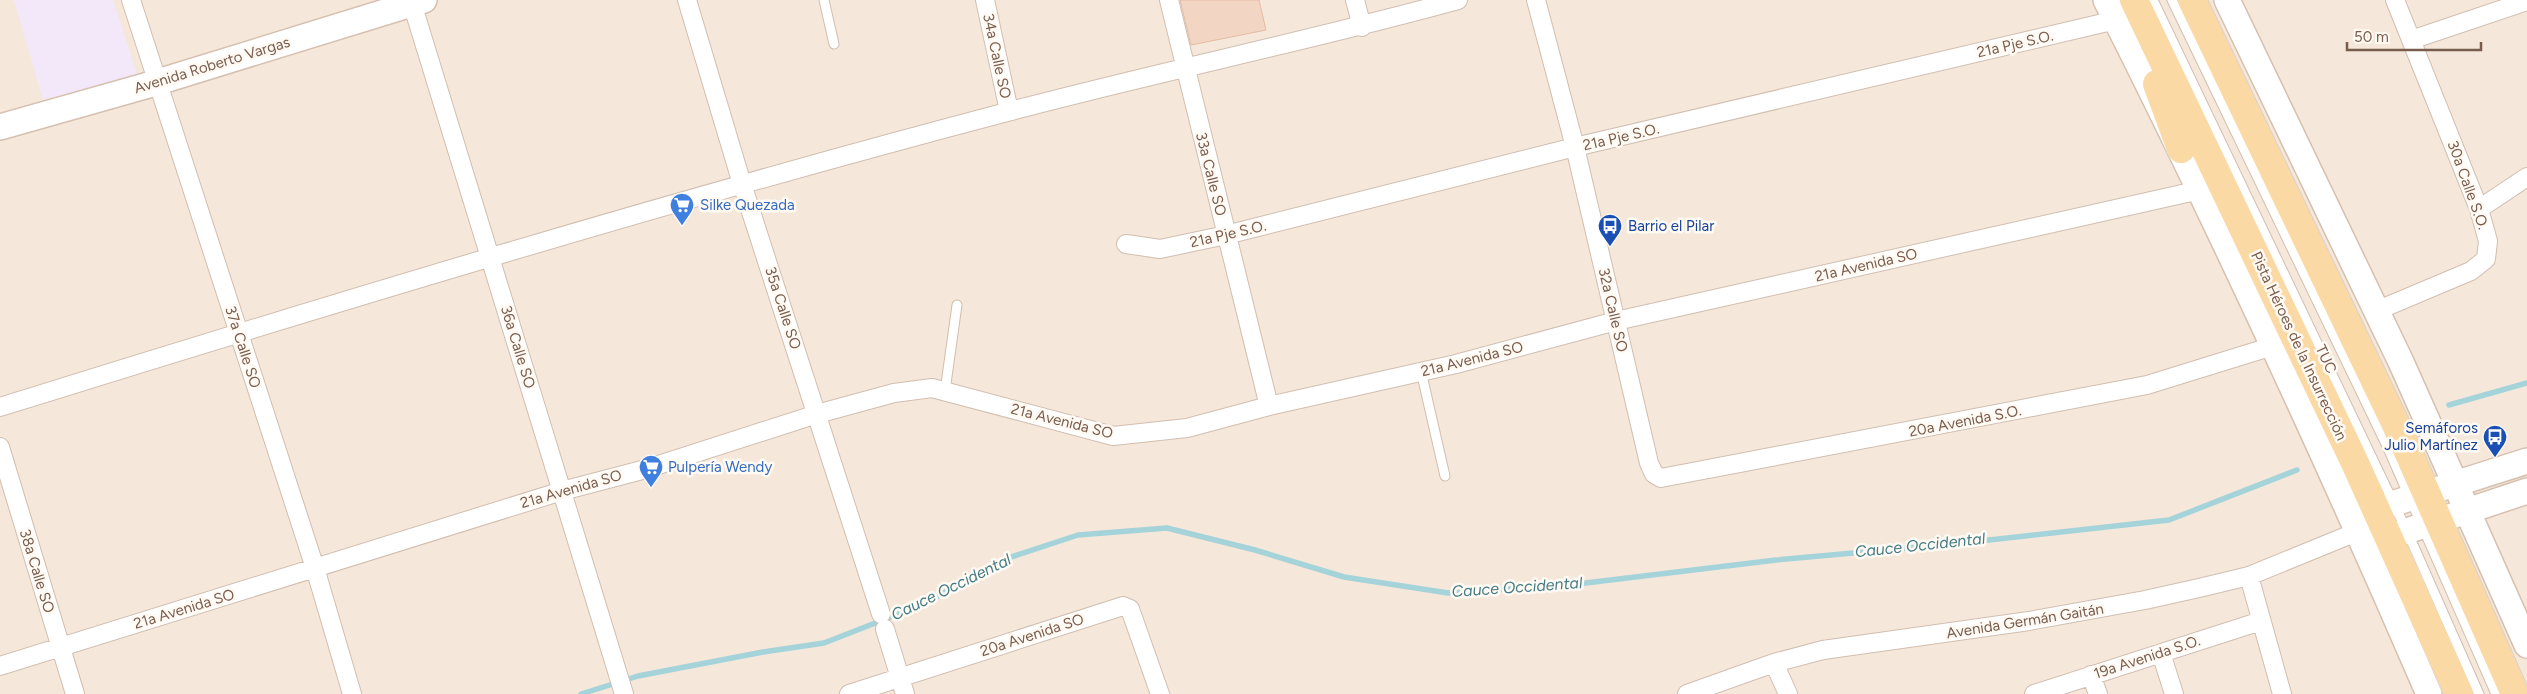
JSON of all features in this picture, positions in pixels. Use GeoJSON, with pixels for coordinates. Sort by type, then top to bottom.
{"type":"FeatureCollection","features":[{"type":"Feature","properties":{"kind":"main road","name":"Pista Héroes de la Insurrección"},"geometry":{"type":"LineString","coordinates":[[2134,0],[2401,500],[2414,528],[2515,694]]}},
{"type":"Feature","properties":{"kind":"main road","name":"Pista Héroes de la Insurrección"},"geometry":{"type":"LineString","coordinates":[[2192,0],[2311,244],[2401,500],[2414,528],[2459,694]]}},
{"type":"Feature","properties":{"kind":"main road"},"geometry":{"type":"LineString","coordinates":[[2115,7],[2140,38],[2181,149]]}},
{"type":"Feature","properties":{"kind":"street","name":"37a Calle SO"},"geometry":{"type":"LineString","coordinates":[[131,0],[315,568],[352,694]]}},
{"type":"Feature","properties":{"kind":"street","name":"35a Calle SO"},"geometry":{"type":"LineString","coordinates":[[686,0],[742,184],[903,686]]}},
{"type":"Feature","properties":{"kind":"street","name":"34a Calle SO"},"geometry":{"type":"LineString","coordinates":[[985,0],[1009,111]]}},
{"type":"Feature","properties":{"kind":"street","name":"33a Calle SO"},"geometry":{"type":"LineString","coordinates":[[1169,0],[1269,406]]}},
{"type":"Feature","properties":{"kind":"street"},"geometry":{"type":"LineString","coordinates":[[1355,0],[1362,26]]}},
{"type":"Feature","properties":{"kind":"street"},"geometry":{"type":"LineString","coordinates":[[0,407],[490,256],[742,184],[1009,111],[1184,67],[1362,26],[1458,0]]}},
{"type":"Feature","properties":{"kind":"street","name":"32a Calle SO"},"geometry":{"type":"LineString","coordinates":[[1536,0],[1575,147],[1654,474]]}},
{"type":"Feature","properties":{"kind":"street"},"geometry":{"type":"LineString","coordinates":[[2212,0],[2264,76]]}},
{"type":"Feature","properties":{"kind":"street"},"geometry":{"type":"LineString","coordinates":[[2227,0],[2376,311],[2527,645]]}},
{"type":"Feature","properties":{"kind":"street","name":"30a Calle S.O."},"geometry":{"type":"LineString","coordinates":[[2376,311],[2471,271],[2486,259],[2488,241],[2479,209],[2396,0]]}},
{"type":"Feature","properties":{"kind":"street","name":"Avenida Roberto Vargas"},"geometry":{"type":"LineString","coordinates":[[0,127],[157,83],[416,1]]}},
{"type":"Feature","properties":{"kind":"street","name":"36a Calle SO"},"geometry":{"type":"LineString","coordinates":[[416,1],[490,256],[622,686]]}},
{"type":"Feature","properties":{"kind":"street"},"geometry":{"type":"LineString","coordinates":[[2411,40],[2527,1]]}},
{"type":"Feature","properties":{"kind":"street","name":"21a Pje S.O."},"geometry":{"type":"LineString","coordinates":[[1126,244],[1160,249],[1226,235],[2115,7]]}},
{"type":"Feature","properties":{"kind":"street","name":"Pista Héroes de la Insurrección"},"geometry":{"type":"LineString","coordinates":[[2181,149],[2359,531],[2430,694]]}},
{"type":"Feature","properties":{"kind":"street"},"geometry":{"type":"LineString","coordinates":[[2479,209],[2527,177]]}},
{"type":"Feature","properties":{"kind":"street","name":"21a Avenida SO"},"geometry":{"type":"LineString","coordinates":[[0,666],[562,490],[646,469],[817,414],[894,393],[932,388],[1113,436],[1187,428],[1269,406],[1421,371],[1616,321],[2200,190]]}},
{"type":"Feature","properties":{"kind":"street","name":"20a Avenida S.O."},"geometry":{"type":"LineString","coordinates":[[1654,474],[1661,478],[1670,478],[2147,385],[2274,346]]}},
{"type":"Feature","properties":{"kind":"street","name":"38a Calle SO"},"geometry":{"type":"LineString","coordinates":[[0,447],[74,694]]}},
{"type":"Feature","properties":{"kind":"street"},"geometry":{"type":"LineString","coordinates":[[2359,531],[2401,500],[2527,461]]}},
{"type":"Feature","properties":{"kind":"street"},"geometry":{"type":"LineString","coordinates":[[2359,531],[2414,528],[2527,491]]}},
{"type":"Feature","properties":{"kind":"street","name":"Avenida Germán Gaitán"},"geometry":{"type":"LineString","coordinates":[[1687,694],[1774,663],[1823,650],[1956,633],[2144,600],[2249,576],[2359,531]]}},
{"type":"Feature","properties":{"kind":"street"},"geometry":{"type":"LineString","coordinates":[[2249,576],[2282,694]]}},
{"type":"Feature","properties":{"kind":"street","name":"20a Avenida SO"},"geometry":{"type":"LineString","coordinates":[[849,694],[903,686],[1122,606],[1130,610],[1160,694]]}},
{"type":"Feature","properties":{"kind":"street","name":"19a Avenida S.O."},"geometry":{"type":"LineString","coordinates":[[2034,694],[2261,621]]}},
{"type":"Feature","properties":{"kind":"street"},"geometry":{"type":"LineString","coordinates":[[2161,653],[2174,694]]}},
{"type":"Feature","properties":{"kind":"street"},"geometry":{"type":"LineString","coordinates":[[1774,663],[1788,694]]}},
{"type":"Feature","properties":{"kind":"street"},"geometry":{"type":"LineString","coordinates":[[2091,675],[2098,694]]}},
{"type":"Feature","properties":{"kind":"lane"},"geometry":{"type":"LineString","coordinates":[[824,0],[834,44]]}},
{"type":"Feature","properties":{"kind":"lane","name":"TUC"},"geometry":{"type":"LineString","coordinates":[[2153,0],[2401,500]]}},
{"type":"Feature","properties":{"kind":"lane","name":"TUC"},"geometry":{"type":"LineString","coordinates":[[2172,0],[2340,346],[2401,500]]}},
{"type":"Feature","properties":{"kind":"lane"},"geometry":{"type":"LineString","coordinates":[[944,391],[958,305]]}},
{"type":"Feature","properties":{"kind":"lane"},"geometry":{"type":"LineString","coordinates":[[1421,371],[1445,476]]}},
{"type":"Feature","properties":{"kind":"lane"},"geometry":{"type":"LineString","coordinates":[[2414,528],[2479,694]]}},
{"type":"Feature","properties":{"kind":"lane"},"geometry":{"type":"LineString","coordinates":[[2414,528],[2496,694]]}},
{"type":"Feature","properties":{"kind":"shaded area"},"geometry":{"type":"Polygon","coordinates":[[[0,0],[2527,0],[2527,694],[0,694],[0,0]]]}},
{"type":"Feature","properties":{"kind":"shaded area"},"geometry":{"type":"Polygon","coordinates":[[[14,0],[113,0],[137,75],[43,100],[14,0]]]}},
{"type":"Feature","properties":{"kind":"building"},"geometry":{"type":"Polygon","coordinates":[[[1180,0],[1259,0],[1266,30],[1191,45],[1180,0]]]}},
{"type":"Feature","properties":{"kind":"waterway","name":"Cauce Occidental"},"geometry":{"type":"LineString","coordinates":[[2449,405],[2527,383]]}},
{"type":"Feature","properties":{"kind":"waterway","name":"Cauce Occidental"},"geometry":{"type":"LineString","coordinates":[[581,694],[638,676],[763,652],[824,643],[924,604],[1002,560],[1078,535],[1167,528],[1255,550],[1344,577],[1448,593],[1569,585],[1776,560],[1953,544],[2169,520],[2297,470]]}},
{"type":"Feature","properties":{"kind":"place","name":"Silke Quezada"},"geometry":{"type":"Point","coordinates":[682,226]}},
{"type":"Feature","properties":{"kind":"place","name":"Barrio el Pilar"},"geometry":{"type":"Point","coordinates":[1610,247]}},
{"type":"Feature","properties":{"kind":"place","name":"Semáforos Julio Martínez"},"geometry":{"type":"Point","coordinates":[2495,458]}},
{"type":"Feature","properties":{"kind":"place","name":"Pulpería Wendy"},"geometry":{"type":"Point","coordinates":[651,488]}}]}
